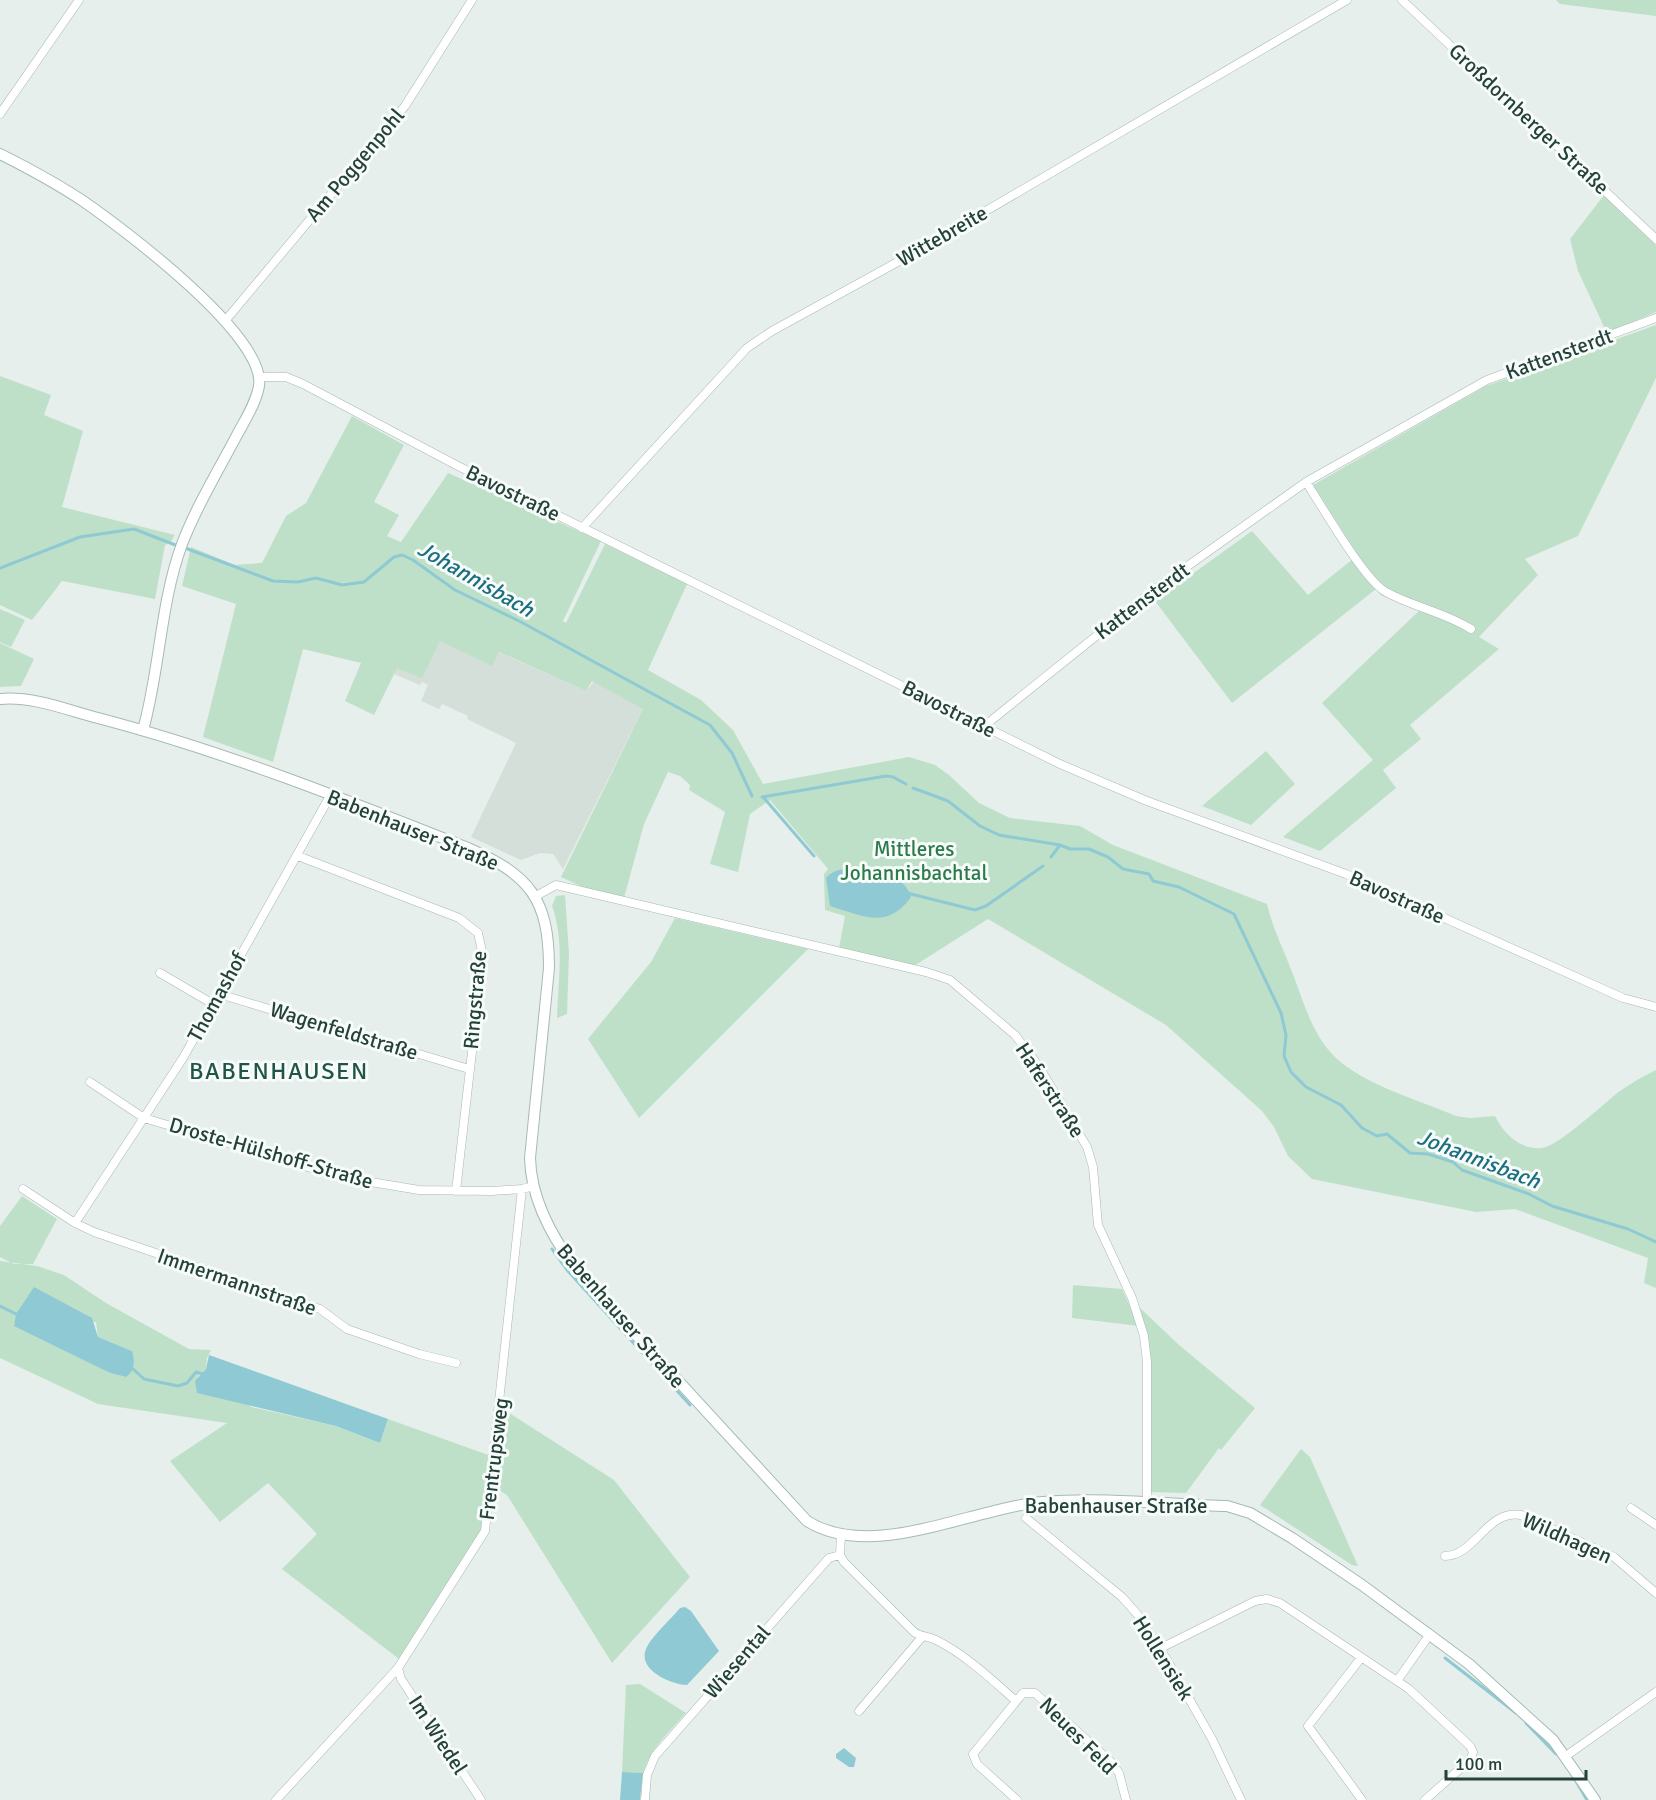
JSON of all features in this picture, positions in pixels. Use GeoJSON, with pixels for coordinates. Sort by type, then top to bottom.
{"type":"FeatureCollection","features":[{"type":"Feature","properties":{"kind":"main road"},"geometry":{"type":"LineString","coordinates":[[0,153],[104,215],[161,261],[225,321],[251,351],[260,377],[252,406],[179,553],[151,700],[143,730]]}},
{"type":"Feature","properties":{"kind":"main road","name":"Babenhauser Straße"},"geometry":{"type":"LineString","coordinates":[[0,699],[32,701],[143,730],[330,796],[489,857],[521,878],[536,896],[547,925],[549,968],[530,1151],[534,1186],[555,1239],[580,1274],[796,1511],[814,1525],[841,1535],[878,1536],[1005,1507],[1043,1502],[1227,1506],[1250,1513],[1362,1585],[1430,1634],[1503,1692],[1566,1756],[1595,1800]]}},
{"type":"Feature","properties":{"kind":"street"},"geometry":{"type":"LineString","coordinates":[[0,114],[79,0]]}},
{"type":"Feature","properties":{"kind":"street","name":"Am Poggenpohl"},"geometry":{"type":"LineString","coordinates":[[225,321],[405,106],[472,0]]}},
{"type":"Feature","properties":{"kind":"street","name":"Wittebreite"},"geometry":{"type":"LineString","coordinates":[[582,528],[724,371],[755,342],[1347,0]]}},
{"type":"Feature","properties":{"kind":"street","name":"Großdornberger Straße"},"geometry":{"type":"LineString","coordinates":[[1402,0],[1656,238]]}},
{"type":"Feature","properties":{"kind":"street","name":"Kattensterdt"},"geometry":{"type":"LineString","coordinates":[[984,727],[1151,592],[1306,483],[1487,380],[1656,318]]}},
{"type":"Feature","properties":{"kind":"street","name":"Bavostraße"},"geometry":{"type":"LineString","coordinates":[[260,377],[279,376],[303,384],[582,528],[1104,784],[1346,874],[1623,998],[1656,1006]]}},
{"type":"Feature","properties":{"kind":"street"},"geometry":{"type":"LineString","coordinates":[[1306,483],[1348,546],[1380,587],[1443,613],[1472,629]]}},
{"type":"Feature","properties":{"kind":"street","name":"Thomashof"},"geometry":{"type":"LineString","coordinates":[[75,1223],[183,1058],[330,796]]}},
{"type":"Feature","properties":{"kind":"street","name":"Ringstraße"},"geometry":{"type":"LineString","coordinates":[[298,856],[459,918],[478,933],[483,956],[456,1191]]}},
{"type":"Feature","properties":{"kind":"street","name":"Haferstraße"},"geometry":{"type":"LineString","coordinates":[[536,896],[556,885],[926,972],[950,980],[1015,1035],[1038,1065],[1087,1147],[1093,1167],[1098,1225],[1141,1321],[1147,1362],[1147,1503]]}},
{"type":"Feature","properties":{"kind":"street"},"geometry":{"type":"LineString","coordinates":[[160,973],[213,1004]]}},
{"type":"Feature","properties":{"kind":"street","name":"Wagenfeldstraße"},"geometry":{"type":"LineString","coordinates":[[219,993],[469,1069]]}},
{"type":"Feature","properties":{"kind":"street","name":"Droste-Hülshoff-Straße"},"geometry":{"type":"LineString","coordinates":[[90,1082],[144,1118],[341,1177],[419,1190],[522,1189],[534,1186]]}},
{"type":"Feature","properties":{"kind":"street","name":"Immermannstraße"},"geometry":{"type":"LineString","coordinates":[[23,1189],[75,1223],[320,1309],[347,1329],[419,1354],[456,1362]]}},
{"type":"Feature","properties":{"kind":"street","name":"Frentrupsweg"},"geometry":{"type":"LineString","coordinates":[[276,1800],[398,1668],[485,1531],[522,1189]]}},
{"type":"Feature","properties":{"kind":"street"},"geometry":{"type":"LineString","coordinates":[[1631,1508],[1656,1525]]}},
{"type":"Feature","properties":{"kind":"street","name":"Wildhagen"},"geometry":{"type":"LineString","coordinates":[[1445,1556],[1459,1552],[1504,1516],[1521,1515],[1614,1557],[1656,1593]]}},
{"type":"Feature","properties":{"kind":"street","name":"Hollensiek"},"geometry":{"type":"LineString","coordinates":[[1026,1518],[1127,1602],[1161,1648],[1212,1739],[1241,1800]]}},
{"type":"Feature","properties":{"kind":"street"},"geometry":{"type":"LineString","coordinates":[[840,1555],[841,1535]]}},
{"type":"Feature","properties":{"kind":"street","name":"Neues Feld"},"geometry":{"type":"LineString","coordinates":[[840,1555],[922,1637],[933,1639],[961,1656],[1016,1701]]}},
{"type":"Feature","properties":{"kind":"street","name":"Wiesental"},"geometry":{"type":"LineString","coordinates":[[645,1800],[650,1765],[663,1746],[829,1558],[840,1555]]}},
{"type":"Feature","properties":{"kind":"street"},"geometry":{"type":"LineString","coordinates":[[1161,1648],[1255,1601],[1267,1599],[1280,1603],[1397,1681],[1453,1730],[1473,1752],[1471,1759],[1425,1800]]}},
{"type":"Feature","properties":{"kind":"street"},"geometry":{"type":"LineString","coordinates":[[1397,1681],[1430,1634]]}},
{"type":"Feature","properties":{"kind":"street"},"geometry":{"type":"LineString","coordinates":[[859,1710],[922,1637]]}},
{"type":"Feature","properties":{"kind":"street"},"geometry":{"type":"LineString","coordinates":[[1361,1658],[1308,1726],[1362,1800]]}},
{"type":"Feature","properties":{"kind":"street","name":"Im Wiedel"},"geometry":{"type":"LineString","coordinates":[[398,1668],[401,1679],[481,1800]]}},
{"type":"Feature","properties":{"kind":"street","name":"Neues Feld"},"geometry":{"type":"LineString","coordinates":[[1017,1800],[977,1764],[973,1755],[1023,1693],[1035,1693],[1112,1763],[1119,1773],[1126,1800]]}},
{"type":"Feature","properties":{"kind":"street"},"geometry":{"type":"LineString","coordinates":[[1566,1756],[1655,1695]]}},
{"type":"Feature","properties":{"kind":"shaded area"},"geometry":{"type":"Polygon","coordinates":[[[415,629],[492,665],[498,652],[586,691],[595,680],[644,707],[563,869],[553,854],[540,853],[521,860],[471,837],[516,743],[442,704],[439,709],[421,701],[428,685],[422,682],[420,685],[394,674],[415,629]]]}},
{"type":"Feature","properties":{"kind":"green space"},"geometry":{"type":"Polygon","coordinates":[[[1556,0],[1656,0],[1656,16],[1560,4],[1556,0]]]}},
{"type":"Feature","properties":{"kind":"green space"},"geometry":{"type":"Polygon","coordinates":[[[1604,195],[1656,245],[1656,312],[1607,333],[1578,271],[1570,239],[1604,195]]]}},
{"type":"Feature","properties":{"kind":"green space"},"geometry":{"type":"Polygon","coordinates":[[[1656,325],[1656,378],[1578,536],[1525,559],[1538,575],[1479,637],[1499,649],[1410,725],[1421,739],[1383,770],[1396,788],[1320,851],[1283,837],[1373,760],[1322,703],[1420,610],[1381,595],[1376,589],[1232,703],[1155,601],[1252,531],[1308,595],[1358,555],[1313,485],[1486,386],[1656,325]]]}},
{"type":"Feature","properties":{"kind":"green space"},"geometry":{"type":"Polygon","coordinates":[[[0,376],[51,395],[44,415],[83,431],[62,507],[175,535],[170,543],[165,545],[155,599],[62,581],[32,620],[0,605],[0,376]]]}},
{"type":"Feature","properties":{"kind":"green space","name":"Mittleres Johannisbachtal"},"geometry":{"type":"Polygon","coordinates":[[[352,416],[404,445],[374,502],[399,515],[387,536],[401,542],[448,473],[601,541],[563,621],[566,623],[605,544],[687,584],[648,670],[701,700],[733,730],[763,784],[909,757],[935,765],[979,803],[1010,818],[1080,826],[1113,845],[1267,904],[1310,1020],[1321,1040],[1336,1058],[1348,1068],[1377,1084],[1456,1116],[1470,1118],[1495,1116],[1508,1135],[1520,1144],[1534,1148],[1550,1145],[1620,1091],[1656,1070],[1656,1288],[1644,1283],[1648,1258],[1515,1209],[1476,1212],[1312,1179],[1288,1156],[1274,1127],[1262,1111],[1166,1025],[988,919],[914,966],[839,948],[845,916],[825,910],[824,874],[828,869],[770,800],[750,814],[738,872],[710,864],[725,812],[689,790],[690,785],[680,776],[668,772],[644,824],[624,898],[587,889],[561,877],[643,709],[592,681],[586,691],[499,652],[492,666],[440,641],[422,678],[397,668],[374,715],[345,701],[361,663],[303,649],[273,762],[203,737],[236,604],[182,586],[191,547],[235,565],[262,563],[286,516],[306,503],[352,416]]]}},
{"type":"Feature","properties":{"kind":"green space"},"geometry":{"type":"Polygon","coordinates":[[[0,609],[25,620],[11,647],[0,642],[0,609]]]}},
{"type":"Feature","properties":{"kind":"green space"},"geometry":{"type":"Polygon","coordinates":[[[0,643],[34,659],[21,686],[0,687],[0,643]]]}},
{"type":"Feature","properties":{"kind":"green space"},"geometry":{"type":"Polygon","coordinates":[[[1266,751],[1295,784],[1251,825],[1202,806],[1266,751]]]}},
{"type":"Feature","properties":{"kind":"green space"},"geometry":{"type":"Polygon","coordinates":[[[565,895],[569,954],[567,1014],[557,1018],[560,947],[552,906],[556,896],[565,895]]]}},
{"type":"Feature","properties":{"kind":"green space"},"geometry":{"type":"Polygon","coordinates":[[[675,918],[808,949],[639,1118],[588,1039],[651,962],[675,918]]]}},
{"type":"Feature","properties":{"kind":"green space"},"geometry":{"type":"Polygon","coordinates":[[[22,1196],[57,1219],[33,1264],[14,1264],[0,1257],[0,1226],[22,1196]]]}},
{"type":"Feature","properties":{"kind":"green space"},"geometry":{"type":"Polygon","coordinates":[[[0,1261],[37,1266],[64,1275],[106,1303],[189,1349],[211,1350],[207,1358],[206,1369],[198,1377],[252,1407],[336,1426],[380,1443],[388,1419],[491,1456],[483,1529],[399,1659],[282,1569],[317,1534],[268,1483],[220,1522],[170,1461],[227,1423],[98,1404],[0,1358],[0,1261]],[[96,1322],[13,1323],[110,1373],[126,1377],[132,1351],[98,1337],[96,1322]]]}},
{"type":"Feature","properties":{"kind":"green space"},"geometry":{"type":"Polygon","coordinates":[[[1073,1285],[1122,1289],[1139,1326],[1072,1318],[1073,1285]]]}},
{"type":"Feature","properties":{"kind":"green space"},"geometry":{"type":"Polygon","coordinates":[[[1140,1308],[1179,1345],[1255,1408],[1221,1450],[1219,1448],[1186,1493],[1151,1492],[1148,1341],[1140,1308]]]}},
{"type":"Feature","properties":{"kind":"green space"},"geometry":{"type":"Polygon","coordinates":[[[503,1409],[614,1480],[690,1577],[612,1663],[507,1495],[495,1488],[503,1409]]]}},
{"type":"Feature","properties":{"kind":"green space"},"geometry":{"type":"Polygon","coordinates":[[[1301,1449],[1310,1457],[1358,1566],[1352,1565],[1260,1505],[1301,1449]]]}},
{"type":"Feature","properties":{"kind":"green space"},"geometry":{"type":"Polygon","coordinates":[[[640,1684],[686,1713],[656,1748],[643,1773],[622,1772],[626,1685],[640,1684]]]}},
{"type":"Feature","properties":{"kind":"water"},"geometry":{"type":"Polygon","coordinates":[[[870,868],[889,874],[905,885],[911,897],[902,908],[893,914],[873,918],[830,906],[826,878],[830,874],[846,869],[870,868]]]}},
{"type":"Feature","properties":{"kind":"water"},"geometry":{"type":"Polygon","coordinates":[[[34,1287],[92,1318],[98,1337],[132,1351],[134,1366],[129,1375],[126,1377],[110,1373],[14,1326],[16,1314],[34,1287]]]}},
{"type":"Feature","properties":{"kind":"water"},"geometry":{"type":"Polygon","coordinates":[[[209,1355],[388,1419],[380,1443],[336,1426],[197,1393],[195,1381],[206,1369],[209,1355]]]}},
{"type":"Feature","properties":{"kind":"water"},"geometry":{"type":"Polygon","coordinates":[[[685,1607],[691,1611],[719,1651],[687,1685],[658,1675],[651,1670],[645,1657],[646,1649],[652,1639],[680,1608],[685,1607]]]}},
{"type":"Feature","properties":{"kind":"water"},"geometry":{"type":"Polygon","coordinates":[[[844,1748],[856,1758],[854,1767],[849,1767],[836,1758],[836,1754],[844,1748]]]}},
{"type":"Feature","properties":{"kind":"water"},"geometry":{"type":"Polygon","coordinates":[[[622,1772],[643,1773],[640,1800],[620,1800],[622,1772]]]}},
{"type":"Feature","properties":{"kind":"waterway","name":"Johannisbach"},"geometry":{"type":"LineString","coordinates":[[0,568],[80,537],[134,529],[178,546]]}},
{"type":"Feature","properties":{"kind":"waterway","name":"Johannisbach"},"geometry":{"type":"LineString","coordinates":[[185,548],[273,581],[298,582],[316,578],[342,585],[364,582],[394,557],[402,555],[413,560],[455,590],[521,622],[710,725],[732,753],[752,796]]}},
{"type":"Feature","properties":{"kind":"waterway"},"geometry":{"type":"LineString","coordinates":[[762,797],[886,776],[906,784]]}},
{"type":"Feature","properties":{"kind":"waterway"},"geometry":{"type":"LineString","coordinates":[[913,788],[948,801],[980,826],[999,835],[1060,845]]}},
{"type":"Feature","properties":{"kind":"waterway","name":"Johannisbach"},"geometry":{"type":"LineString","coordinates":[[764,798],[814,856]]}},
{"type":"Feature","properties":{"kind":"waterway","name":"Johannisbach"},"geometry":{"type":"LineString","coordinates":[[1051,857],[1060,845],[1070,849],[1089,849],[1108,857],[1123,869],[1149,874],[1153,881],[1179,887],[1234,914],[1281,1013],[1286,1035],[1284,1056],[1291,1072],[1306,1087],[1341,1105],[1362,1128],[1377,1136],[1387,1134],[1410,1153],[1428,1154],[1453,1162],[1462,1170],[1529,1194],[1552,1206],[1628,1229],[1656,1242]]}},
{"type":"Feature","properties":{"kind":"waterway","name":"Johannisbach"},"geometry":{"type":"LineString","coordinates":[[907,893],[975,910],[986,906],[1043,866]]}},
{"type":"Feature","properties":{"kind":"waterway"},"geometry":{"type":"LineString","coordinates":[[552,1249],[567,1270],[690,1405]]}},
{"type":"Feature","properties":{"kind":"waterway"},"geometry":{"type":"LineString","coordinates":[[0,1306],[16,1314]]}},
{"type":"Feature","properties":{"kind":"waterway"},"geometry":{"type":"LineString","coordinates":[[133,1369],[144,1379],[178,1386],[187,1383],[196,1372],[203,1374]]}},
{"type":"Feature","properties":{"kind":"waterway"},"geometry":{"type":"LineString","coordinates":[[1445,1658],[1516,1713]]}},
{"type":"Feature","properties":{"kind":"waterway"},"geometry":{"type":"LineString","coordinates":[[1526,1723],[1556,1754]]}},
{"type":"Feature","properties":{"kind":"waterway"},"geometry":{"type":"LineString","coordinates":[[1576,1781],[1587,1800]]}},
{"type":"Feature","properties":{"kind":"district","name":"BABENHAUSEN"},"geometry":{"type":"Point","coordinates":[279,1071]}}]}
